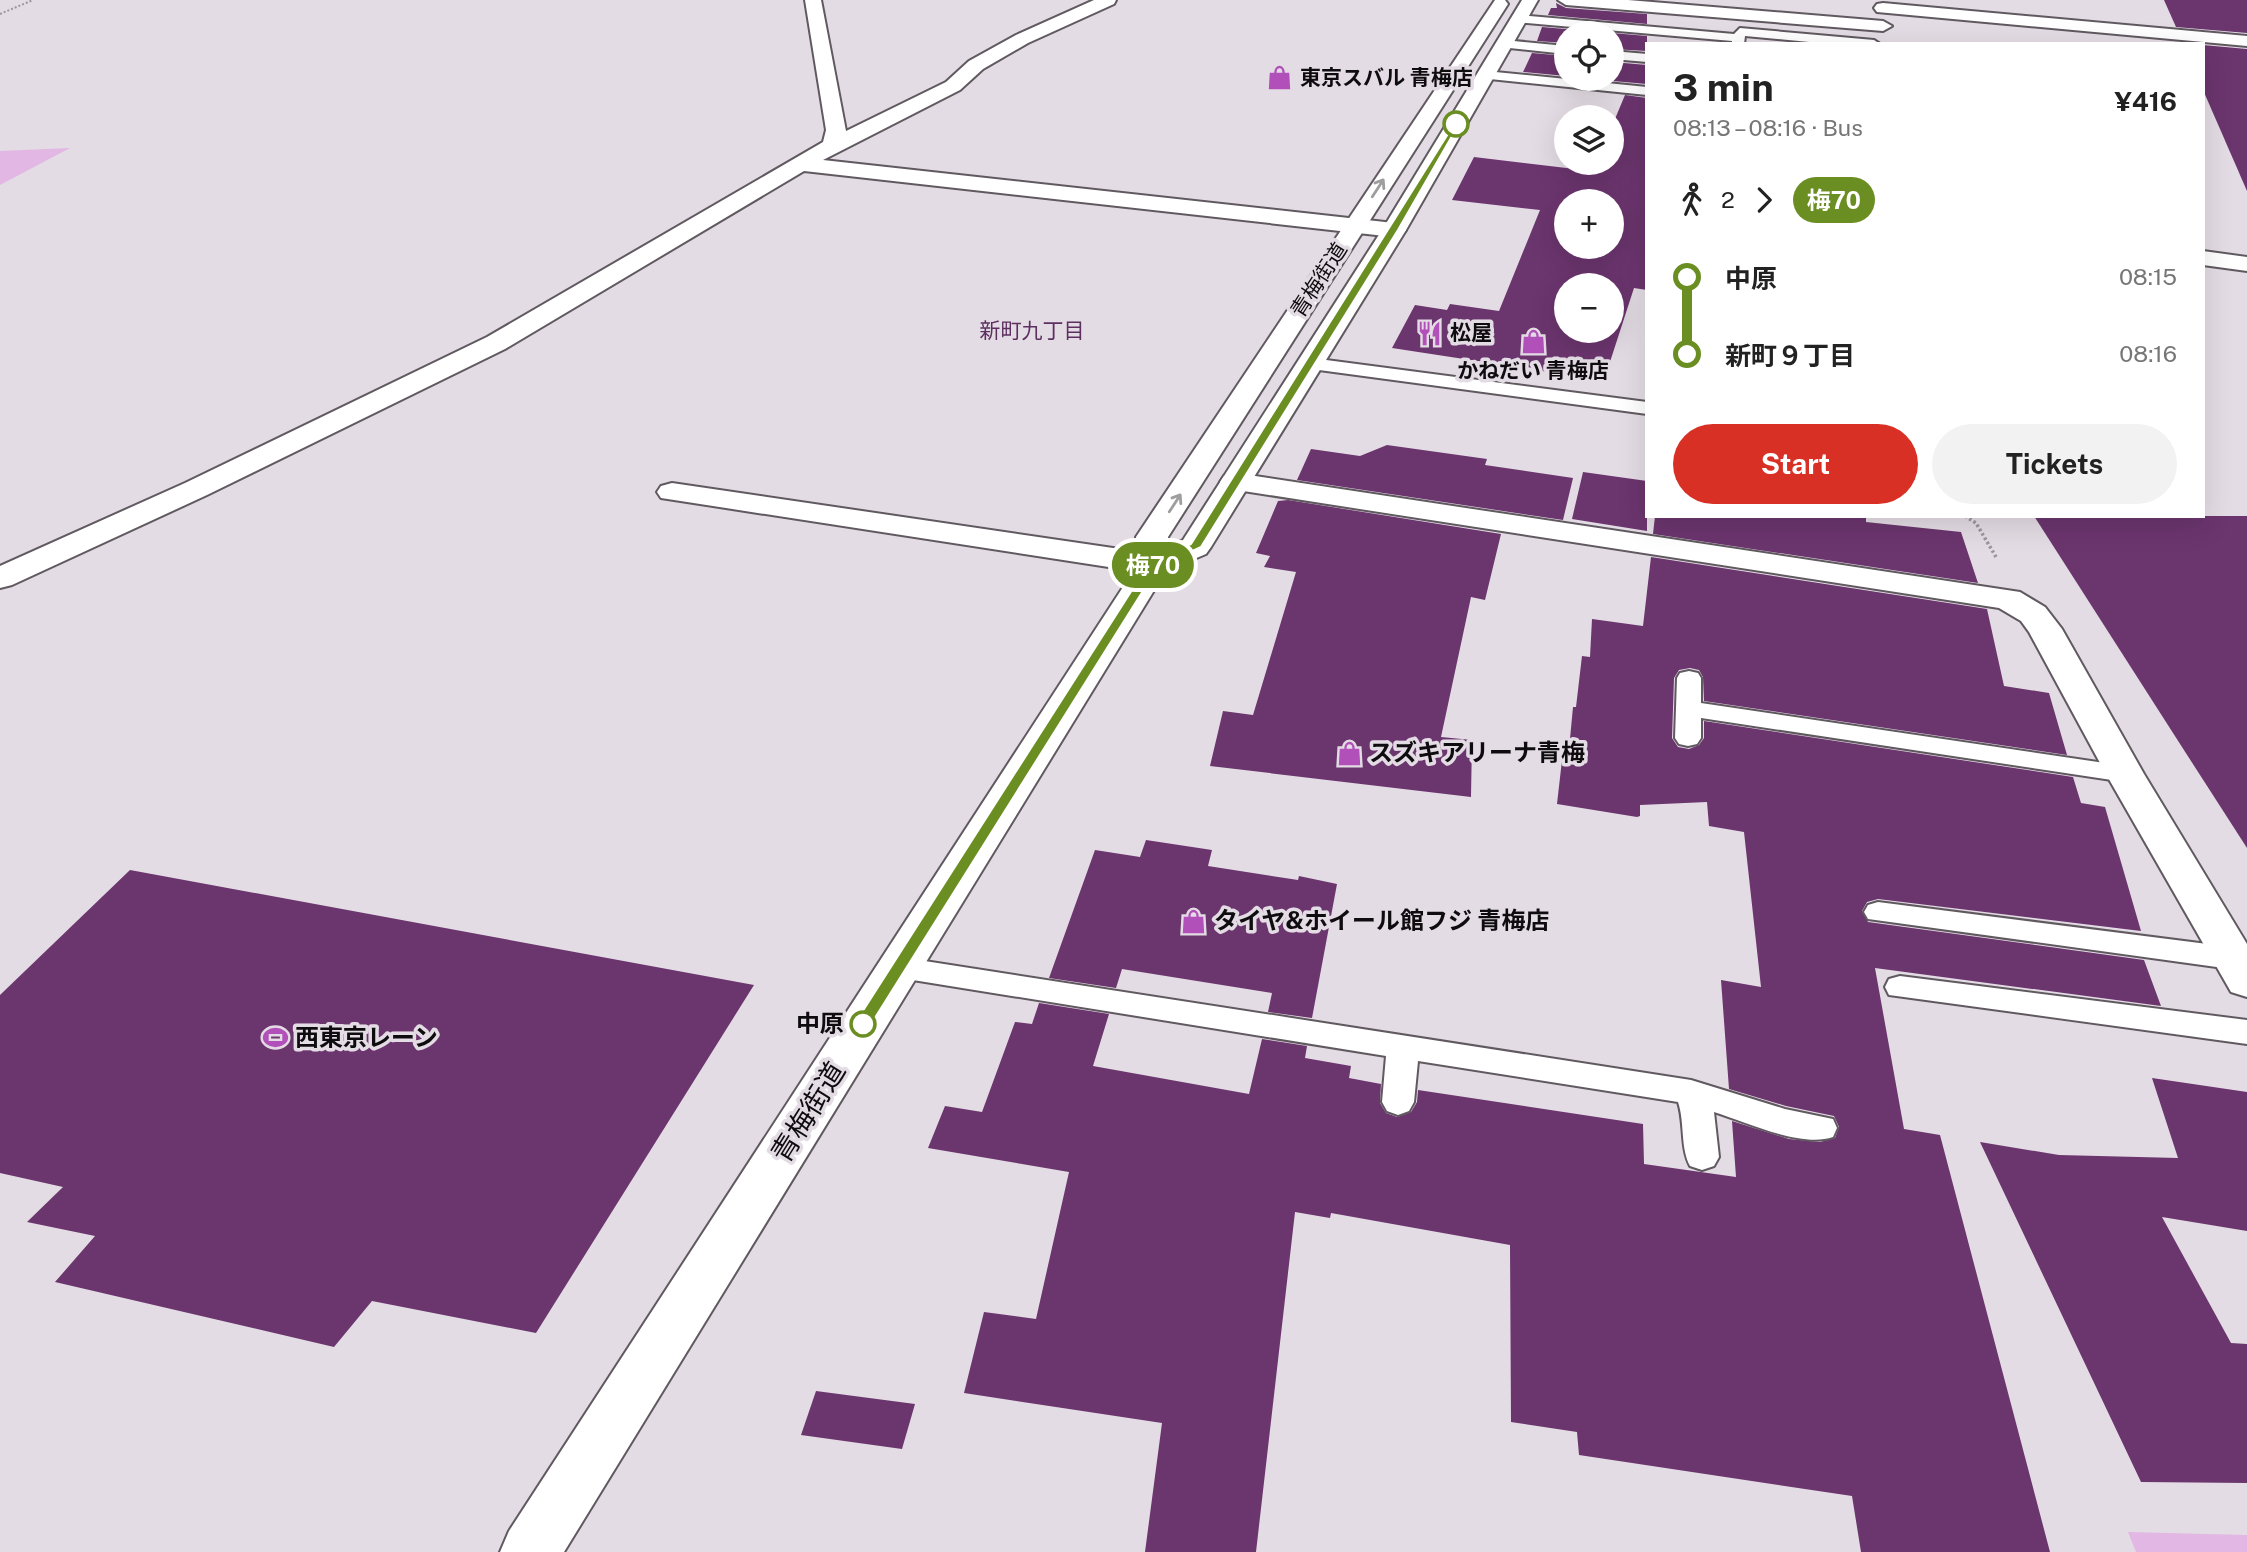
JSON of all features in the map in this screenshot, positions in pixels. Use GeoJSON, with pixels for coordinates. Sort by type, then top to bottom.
{"type":"FeatureCollection","features":[{"type":"Feature","properties":{"kind":"street"},"geometry":{"type":"LineString","coordinates":[[813,0],[836,130],[833,145]]}},
{"type":"Feature","properties":{"kind":"street"},"geometry":{"type":"LineString","coordinates":[[0,578],[196,489],[496,343],[833,145],[953,86],[976,65],[1022,39],[1108,0]]}},
{"type":"Feature","properties":{"kind":"street","name":"青梅街道"},"geometry":{"type":"LineString","coordinates":[[1154,565],[1152,537],[1502,0]]}},
{"type":"Feature","properties":{"kind":"street","name":"青梅街道"},"geometry":{"type":"LineString","coordinates":[[530,1552],[1154,565],[1195,547],[1394,230],[1530,0]]}},
{"type":"Feature","properties":{"kind":"street"},"geometry":{"type":"LineString","coordinates":[[1566,0],[2247,41]]}},
{"type":"Feature","properties":{"kind":"street"},"geometry":{"type":"LineString","coordinates":[[800,164],[1394,230]]}},
{"type":"Feature","properties":{"kind":"street"},"geometry":{"type":"LineString","coordinates":[[2205,258],[2247,264]]}},
{"type":"Feature","properties":{"kind":"street"},"geometry":{"type":"LineString","coordinates":[[1235,482],[2008,598],[2034,614],[2045,629],[2125,775],[2239,970]]}},
{"type":"Feature","properties":{"kind":"street"},"geometry":{"type":"LineString","coordinates":[[672,492],[1154,565]]}},
{"type":"Feature","properties":{"kind":"lane"},"geometry":{"type":"LineString","coordinates":[[1519,19],[1738,41],[1740,32],[1852,42]]}},
{"type":"Feature","properties":{"kind":"lane"},"geometry":{"type":"LineString","coordinates":[[1504,44],[1554,49]]}},
{"type":"Feature","properties":{"kind":"lane"},"geometry":{"type":"LineString","coordinates":[[1624,56],[1645,58]]}},
{"type":"Feature","properties":{"kind":"lane"},"geometry":{"type":"LineString","coordinates":[[1486,75],[1645,91]]}},
{"type":"Feature","properties":{"kind":"lane"},"geometry":{"type":"LineString","coordinates":[[1311,364],[1645,408]]}},
{"type":"Feature","properties":{"kind":"lane"},"geometry":{"type":"LineString","coordinates":[[1688,738],[1689,678]]}},
{"type":"Feature","properties":{"kind":"lane"},"geometry":{"type":"LineString","coordinates":[[1690,709],[2125,775]]}},
{"type":"Feature","properties":{"kind":"lane"},"geometry":{"type":"LineString","coordinates":[[1878,912],[2239,970]]}},
{"type":"Feature","properties":{"kind":"lane"},"geometry":{"type":"LineString","coordinates":[[899,968],[1690,1092],[1785,1122],[1821,1128]]}},
{"type":"Feature","properties":{"kind":"lane"},"geometry":{"type":"LineString","coordinates":[[1900,987],[2247,1032]]}},
{"type":"Feature","properties":{"kind":"lane"},"geometry":{"type":"LineString","coordinates":[[1398,1102],[1403,1048]]}},
{"type":"Feature","properties":{"kind":"lane"},"geometry":{"type":"LineString","coordinates":[[1690,1092],[1700,1118],[1702,1157]]}},
{"type":"Feature","properties":{"kind":"path"},"geometry":{"type":"LineString","coordinates":[[0,14],[33,0]]}},
{"type":"Feature","properties":{"kind":"shaded area"},"geometry":{"type":"Polygon","coordinates":[[[70,148],[0,185],[0,151],[70,148]]]}},
{"type":"Feature","properties":{"kind":"shaded area"},"geometry":{"type":"Polygon","coordinates":[[[2128,1532],[2247,1535],[2247,1552],[2136,1552],[2128,1532]]]}},
{"type":"Feature","properties":{"kind":"building"},"geometry":{"type":"Polygon","coordinates":[[[2164,0],[2247,0],[2247,33],[2176,27],[2164,0]]]}},
{"type":"Feature","properties":{"kind":"building"},"geometry":{"type":"Polygon","coordinates":[[[1556,3],[1566,8],[1647,14],[1647,24],[1548,15],[1551,8],[1557,8],[1556,3]]]}},
{"type":"Feature","properties":{"kind":"building"},"geometry":{"type":"Polygon","coordinates":[[[1542,27],[1554,28],[1554,42],[1537,41],[1542,27]]]}},
{"type":"Feature","properties":{"kind":"building"},"geometry":{"type":"Polygon","coordinates":[[[1624,34],[1647,36],[1645,51],[1624,50],[1624,34]]]}},
{"type":"Feature","properties":{"kind":"building"},"geometry":{"type":"Polygon","coordinates":[[[2205,45],[2247,49],[2247,191],[2205,95],[2205,45]]]}},
{"type":"Feature","properties":{"kind":"building"},"geometry":{"type":"Polygon","coordinates":[[[1532,53],[1554,55],[1554,75],[1523,72],[1532,53]]]}},
{"type":"Feature","properties":{"kind":"building"},"geometry":{"type":"Polygon","coordinates":[[[1624,63],[1645,65],[1645,84],[1624,82],[1624,63]]]}},
{"type":"Feature","properties":{"kind":"building"},"geometry":{"type":"Polygon","coordinates":[[[1625,95],[1645,98],[1645,290],[1634,288],[1624,319],[1624,273],[1554,273],[1554,343],[1616,343],[1608,368],[1599,367],[1598,373],[1590,372],[1588,378],[1392,348],[1415,305],[1447,310],[1450,304],[1499,311],[1540,210],[1452,200],[1474,157],[1554,166],[1554,175],[1624,175],[1624,105],[1621,105],[1625,95]]]}},
{"type":"Feature","properties":{"kind":"building"},"geometry":{"type":"Polygon","coordinates":[[[1387,445],[1487,459],[1485,465],[1573,478],[1563,520],[1297,480],[1311,449],[1360,456],[1387,445]]]}},
{"type":"Feature","properties":{"kind":"building"},"geometry":{"type":"Polygon","coordinates":[[[1583,472],[1645,481],[1647,531],[1572,519],[1583,472]]]}},
{"type":"Feature","properties":{"kind":"building"},"geometry":{"type":"Polygon","coordinates":[[[1288,500],[1501,534],[1485,600],[1471,597],[1441,737],[1472,740],[1471,797],[1210,766],[1223,711],[1253,715],[1296,572],[1264,567],[1270,556],[1256,553],[1278,501],[1288,500]]]}},
{"type":"Feature","properties":{"kind":"building"},"geometry":{"type":"Polygon","coordinates":[[[2247,516],[2247,848],[2035,518],[2247,516]]]}},
{"type":"Feature","properties":{"kind":"building"},"geometry":{"type":"Polygon","coordinates":[[[1655,518],[1866,518],[1866,522],[1961,532],[1978,583],[1653,534],[1655,518]]]}},
{"type":"Feature","properties":{"kind":"building"},"geometry":{"type":"Polygon","coordinates":[[[1651,557],[1987,609],[2004,686],[2049,693],[2067,755],[1704,701],[1703,677],[1699,670],[1690,668],[1679,670],[1674,678],[1672,738],[1678,747],[1689,749],[1699,745],[1704,738],[1704,721],[2073,777],[2081,803],[2105,807],[2141,931],[1878,899],[1867,902],[1862,911],[1868,922],[2144,960],[2161,1006],[1875,968],[1904,1129],[1940,1135],[2050,1552],[1861,1552],[1852,1496],[1579,1455],[1577,1432],[1511,1422],[1510,1245],[1331,1213],[1330,1218],[1295,1212],[1256,1552],[1145,1552],[1162,1423],[964,1393],[984,1312],[1036,1319],[1069,1172],[928,1148],[945,1106],[982,1112],[1015,1022],[1032,1024],[1039,1003],[1109,1014],[1093,1066],[1249,1094],[1262,1039],[1307,1046],[1305,1058],[1351,1066],[1349,1078],[1381,1084],[1380,1103],[1386,1113],[1397,1117],[1411,1112],[1417,1102],[1418,1090],[1643,1124],[1644,1164],[1736,1177],[1732,1121],[1789,1139],[1820,1142],[1835,1138],[1839,1127],[1834,1116],[1786,1106],[1729,1089],[1721,980],[1761,987],[1744,832],[1709,826],[1707,802],[1640,805],[1640,816],[1637,817],[1557,804],[1562,760],[1568,760],[1573,707],[1576,707],[1582,656],[1590,657],[1592,619],[1643,626],[1651,557]]]}},
{"type":"Feature","properties":{"kind":"building"},"geometry":{"type":"Polygon","coordinates":[[[1146,840],[1212,850],[1208,866],[1298,880],[1299,876],[1337,884],[1312,1018],[1268,1012],[1272,993],[1122,969],[1116,988],[1049,978],[1095,850],[1140,857],[1146,840]]]}},
{"type":"Feature","properties":{"kind":"building"},"geometry":{"type":"Polygon","coordinates":[[[130,870],[754,985],[536,1333],[372,1301],[334,1347],[55,1282],[95,1236],[27,1222],[63,1187],[0,1173],[0,995],[130,870]]]}},
{"type":"Feature","properties":{"kind":"building"},"geometry":{"type":"Polygon","coordinates":[[[2152,1078],[2247,1092],[2247,1231],[2162,1217],[2231,1343],[2247,1344],[2247,1483],[2141,1482],[1980,1142],[2059,1155],[2178,1158],[2152,1078]]]}},
{"type":"Feature","properties":{"kind":"building"},"geometry":{"type":"Polygon","coordinates":[[[816,1391],[915,1404],[902,1449],[801,1435],[816,1391]]]}},
{"type":"Feature","properties":{"kind":"bus line","name":"梅70"},"geometry":{"type":"LineString","coordinates":[[863,1024],[1154,565],[1195,547],[1320,351],[1456,124]]}},
{"type":"Feature","properties":{"kind":"place","name":"東京スバル 青梅店"},"geometry":{"type":"Point","coordinates":[1280,78]}},
{"type":"Feature","properties":{"kind":"place","name":"松屋"},"geometry":{"type":"Point","coordinates":[1430,333]}},
{"type":"Feature","properties":{"kind":"place","name":"かねだい 青梅店"},"geometry":{"type":"Point","coordinates":[1533,342]}},
{"type":"Feature","properties":{"kind":"place","name":"スズキアリーナ青梅"},"geometry":{"type":"Point","coordinates":[1349,753]}},
{"type":"Feature","properties":{"kind":"place","name":"タイヤ&ホイール館フジ 青梅店"},"geometry":{"type":"Point","coordinates":[1194,921]}},
{"type":"Feature","properties":{"kind":"place","name":"中原"},"geometry":{"type":"Point","coordinates":[863,1024]}},
{"type":"Feature","properties":{"kind":"place","name":"西東京レーン"},"geometry":{"type":"Point","coordinates":[275,1038]}},
{"type":"Feature","properties":{"kind":"district","name":"新町九丁目"},"geometry":{"type":"Point","coordinates":[1032,331]}}]}
